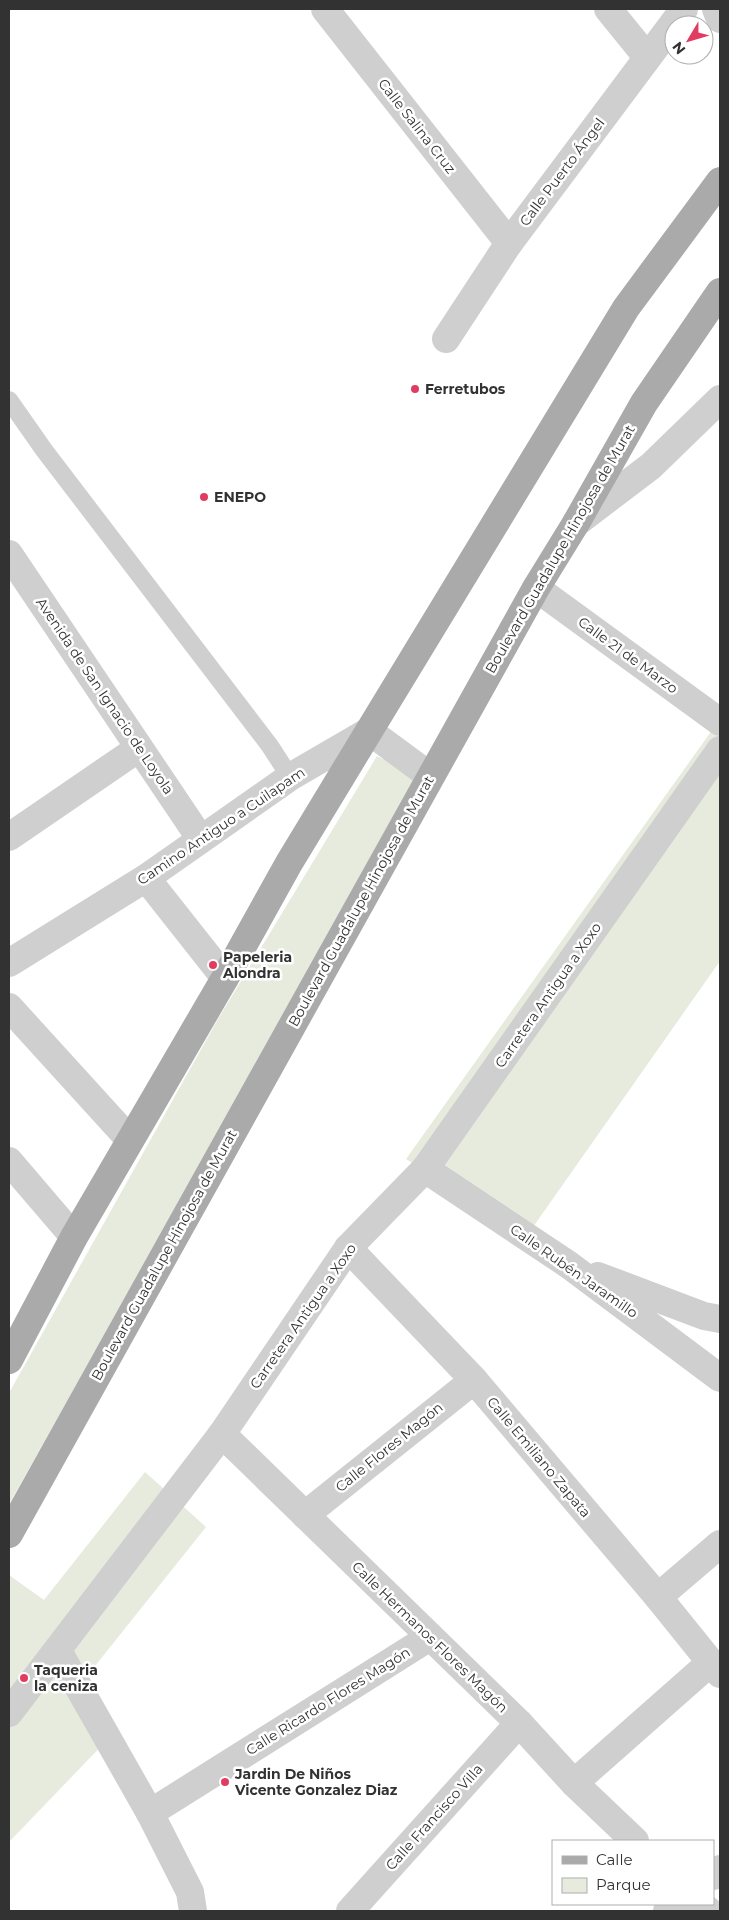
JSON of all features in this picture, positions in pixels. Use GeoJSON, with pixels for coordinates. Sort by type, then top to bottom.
{"type":"FeatureCollection","features":[{"type":"Feature","properties":{"kind":"main road"},"geometry":{"type":"LineString","coordinates":[[13,1341],[225,978],[289,863],[626,308],[720,181]]}},
{"type":"Feature","properties":{"kind":"main road","name":"Boulevard Guadalupe Hinojosa de Murat"},"geometry":{"type":"LineString","coordinates":[[12,1527],[536,588],[576,523],[644,403],[720,292]]}},
{"type":"Feature","properties":{"kind":"street","name":"Calle Salina Cruz"},"geometry":{"type":"LineString","coordinates":[[325,9],[509,243]]}},
{"type":"Feature","properties":{"kind":"street"},"geometry":{"type":"LineString","coordinates":[[608,9],[647,57]]}},
{"type":"Feature","properties":{"kind":"street","name":"Calle Puerto Ángel"},"geometry":{"type":"LineString","coordinates":[[446,339],[509,243],[684,9]]}},
{"type":"Feature","properties":{"kind":"street"},"geometry":{"type":"LineString","coordinates":[[716,9],[720,20]]}},
{"type":"Feature","properties":{"kind":"street"},"geometry":{"type":"LineString","coordinates":[[576,523],[651,466],[720,399]]}},
{"type":"Feature","properties":{"kind":"street","name":"Avenida de San Ignacio de Loyola"},"geometry":{"type":"LineString","coordinates":[[9,554],[200,838]]}},
{"type":"Feature","properties":{"kind":"street","name":"Calle 21 de Marzo"},"geometry":{"type":"LineString","coordinates":[[536,588],[720,722]]}},
{"type":"Feature","properties":{"kind":"street"},"geometry":{"type":"LineString","coordinates":[[369,731],[430,776]]}},
{"type":"Feature","properties":{"kind":"street","name":"Camino Antiguo a Cuilapam"},"geometry":{"type":"LineString","coordinates":[[9,963],[146,878],[200,838],[290,777],[369,731]]}},
{"type":"Feature","properties":{"kind":"street"},"geometry":{"type":"LineString","coordinates":[[9,837],[140,748]]}},
{"type":"Feature","properties":{"kind":"street","name":"Carretera Antigua a Xoxo"},"geometry":{"type":"LineString","coordinates":[[9,1714],[222,1434],[348,1248],[425,1170],[720,750]]}},
{"type":"Feature","properties":{"kind":"street"},"geometry":{"type":"LineString","coordinates":[[146,878],[225,978]]}},
{"type":"Feature","properties":{"kind":"street"},"geometry":{"type":"LineString","coordinates":[[9,1007],[130,1140]]}},
{"type":"Feature","properties":{"kind":"street"},"geometry":{"type":"LineString","coordinates":[[9,1161],[74,1237]]}},
{"type":"Feature","properties":{"kind":"street","name":"Calle Rubén Jaramillo"},"geometry":{"type":"LineString","coordinates":[[425,1170],[569,1265],[720,1378]]}},
{"type":"Feature","properties":{"kind":"street","name":"Calle Emiliano Zapata"},"geometry":{"type":"LineString","coordinates":[[348,1248],[474,1380],[658,1597],[715,1669]]}},
{"type":"Feature","properties":{"kind":"street"},"geometry":{"type":"LineString","coordinates":[[569,1265],[704,1316],[720,1319]]}},
{"type":"Feature","properties":{"kind":"street","name":"Calle Flores Magón"},"geometry":{"type":"LineString","coordinates":[[305,1515],[474,1380]]}},
{"type":"Feature","properties":{"kind":"street","name":"Calle Hermanos Flores Magón"},"geometry":{"type":"LineString","coordinates":[[222,1434],[519,1723],[574,1783],[634,1840]]}},
{"type":"Feature","properties":{"kind":"street"},"geometry":{"type":"LineString","coordinates":[[658,1597],[720,1544]]}},
{"type":"Feature","properties":{"kind":"street","name":"Calle Ricardo Flores Magón"},"geometry":{"type":"LineString","coordinates":[[150,1813],[430,1637]]}},
{"type":"Feature","properties":{"kind":"street"},"geometry":{"type":"LineString","coordinates":[[58,1650],[150,1813],[190,1892],[193,1911]]}},
{"type":"Feature","properties":{"kind":"street"},"geometry":{"type":"LineString","coordinates":[[574,1783],[715,1669]]}},
{"type":"Feature","properties":{"kind":"street","name":"Calle Francisco Villa"},"geometry":{"type":"LineString","coordinates":[[350,1911],[519,1723]]}},
{"type":"Feature","properties":{"kind":"lane"},"geometry":{"type":"LineString","coordinates":[[9,400],[44,450],[270,746],[290,777]]}},
{"type":"Feature","properties":{"kind":"green space"},"geometry":{"type":"Polygon","coordinates":[[[720,719],[720,961],[526,1237],[406,1159],[720,719]]]}},
{"type":"Feature","properties":{"kind":"green space"},"geometry":{"type":"Polygon","coordinates":[[[377,756],[420,777],[9,1504],[9,1393],[218,1019],[377,756]]]}},
{"type":"Feature","properties":{"kind":"green space"},"geometry":{"type":"Polygon","coordinates":[[[145,1472],[206,1527],[87,1676],[110,1737],[9,1842],[9,1575],[44,1600],[145,1472]]]}},
{"type":"Feature","properties":{"kind":"place","name":"Ferretubos"},"geometry":{"type":"Point","coordinates":[415,389]}},
{"type":"Feature","properties":{"kind":"place","name":"ENEPO"},"geometry":{"type":"Point","coordinates":[204,497]}},
{"type":"Feature","properties":{"kind":"place","name":"Papeleria Alondra"},"geometry":{"type":"Point","coordinates":[213,965]}},
{"type":"Feature","properties":{"kind":"place","name":"Taqueria la ceniza"},"geometry":{"type":"Point","coordinates":[24,1678]}},
{"type":"Feature","properties":{"kind":"place","name":"Jardin De Niños Vicente Gonzalez Diaz"},"geometry":{"type":"Point","coordinates":[225,1782]}}]}
